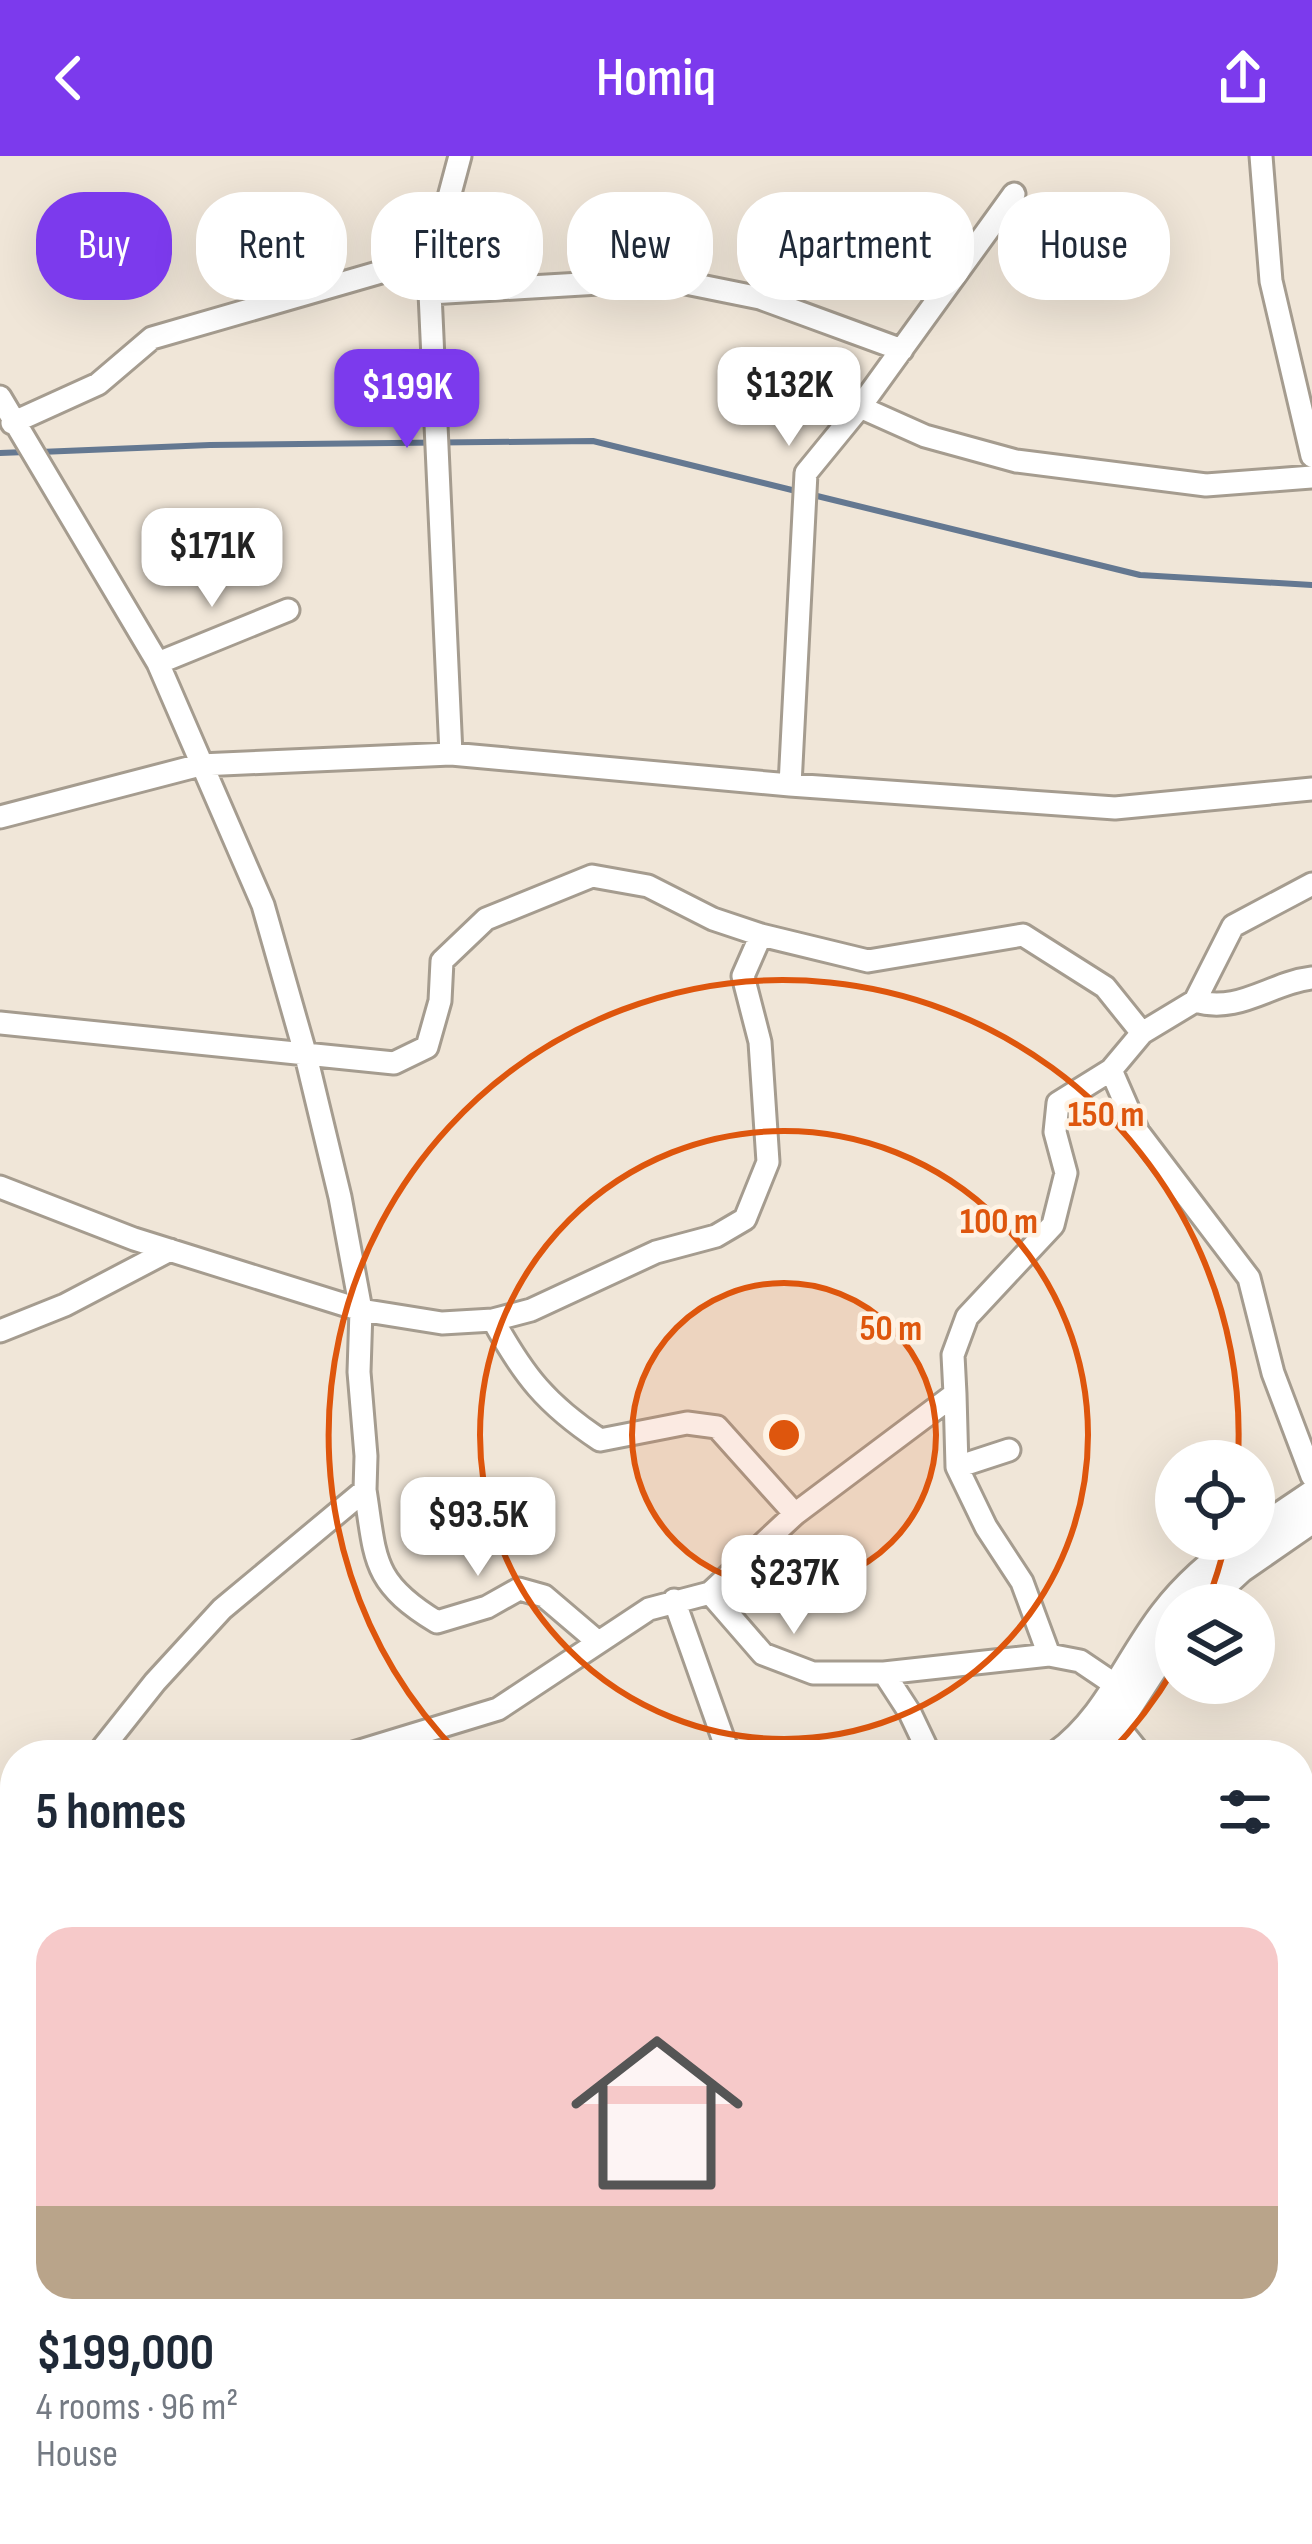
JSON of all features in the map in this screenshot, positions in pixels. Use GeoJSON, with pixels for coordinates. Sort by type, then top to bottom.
{"type":"FeatureCollection","features":[{"type":"Feature","properties":{"kind":"main road"},"geometry":{"type":"LineString","coordinates":[[1275,1520],[1312,1495]]}},
{"type":"Feature","properties":{"kind":"main road"},"geometry":{"type":"LineString","coordinates":[[1224,1584],[1312,1520]]}},
{"type":"Feature","properties":{"kind":"main road"},"geometry":{"type":"LineString","coordinates":[[1076,1740],[1088,1730],[1183,1591],[1221,1560]]}},
{"type":"Feature","properties":{"kind":"main road"},"geometry":{"type":"LineString","coordinates":[[1103,1740],[1155,1665]]}},
{"type":"Feature","properties":{"kind":"street"},"geometry":{"type":"LineString","coordinates":[[450,192],[460,156]]}},
{"type":"Feature","properties":{"kind":"street"},"geometry":{"type":"LineString","coordinates":[[1261,156],[1270,280],[1312,457]]}},
{"type":"Feature","properties":{"kind":"street"},"geometry":{"type":"LineString","coordinates":[[790,785],[806,473],[860,407],[998,216]]}},
{"type":"Feature","properties":{"kind":"street"},"geometry":{"type":"LineString","coordinates":[[13,423],[98,384],[152,338],[371,275]]}},
{"type":"Feature","properties":{"kind":"street"},"geometry":{"type":"LineString","coordinates":[[543,286],[666,279],[760,298],[902,350]]}},
{"type":"Feature","properties":{"kind":"street"},"geometry":{"type":"LineString","coordinates":[[430,300],[451,754]]}},
{"type":"Feature","properties":{"kind":"street"},"geometry":{"type":"LineString","coordinates":[[0,397],[158,663],[263,905],[306,1056],[361,1310],[364,1490],[378,1570],[411,1606],[437,1622],[487,1607],[519,1589],[544,1595],[598,1642]]}},
{"type":"Feature","properties":{"kind":"street"},"geometry":{"type":"LineString","coordinates":[[860,407],[925,436],[1016,461],[1206,485],[1312,477]]}},
{"type":"Feature","properties":{"kind":"street"},"geometry":{"type":"LineString","coordinates":[[158,663],[288,610]]}},
{"type":"Feature","properties":{"kind":"street"},"geometry":{"type":"LineString","coordinates":[[0,817],[200,765],[451,754],[1115,808],[1312,789]]}},
{"type":"Feature","properties":{"kind":"street"},"geometry":{"type":"LineString","coordinates":[[0,1023],[394,1063],[427,1048],[440,1001],[442,961],[486,920],[592,876],[649,886],[713,920],[868,961],[1023,934],[1105,987],[1142,1034]]}},
{"type":"Feature","properties":{"kind":"street"},"geometry":{"type":"LineString","coordinates":[[1049,1655],[1022,1582],[986,1527],[957,1467],[953,1355],[967,1317],[1053,1225],[1066,1173],[1054,1132],[1058,1103],[1112,1070],[1142,1034],[1195,1001],[1233,926],[1312,884]]}},
{"type":"Feature","properties":{"kind":"street"},"geometry":{"type":"LineString","coordinates":[[0,1187],[170,1250],[361,1310],[442,1323],[493,1320],[531,1310],[636,1261],[716,1236],[745,1219],[768,1162],[760,1042],[743,976],[761,935]]}},
{"type":"Feature","properties":{"kind":"street"},"geometry":{"type":"LineString","coordinates":[[1195,1001],[1213,1006],[1250,1000],[1312,978]]}},
{"type":"Feature","properties":{"kind":"street"},"geometry":{"type":"LineString","coordinates":[[1112,1070],[1138,1132],[1249,1278],[1273,1373],[1312,1476]]}},
{"type":"Feature","properties":{"kind":"street"},"geometry":{"type":"LineString","coordinates":[[0,1331],[64,1306],[170,1250]]}},
{"type":"Feature","properties":{"kind":"street"},"geometry":{"type":"LineString","coordinates":[[493,1320],[523,1375],[558,1412],[600,1440],[687,1423],[717,1427],[795,1514]]}},
{"type":"Feature","properties":{"kind":"street"},"geometry":{"type":"LineString","coordinates":[[396,1740],[498,1709],[649,1610],[710,1593],[795,1514],[955,1394]]}},
{"type":"Feature","properties":{"kind":"street"},"geometry":{"type":"LineString","coordinates":[[957,1467],[1009,1450]]}},
{"type":"Feature","properties":{"kind":"street"},"geometry":{"type":"LineString","coordinates":[[109,1740],[222,1609],[364,1490]]}},
{"type":"Feature","properties":{"kind":"street"},"geometry":{"type":"LineString","coordinates":[[710,1593],[763,1654],[790,1666],[832,1674],[884,1672],[1049,1655],[1080,1660],[1117,1686]]}},
{"type":"Feature","properties":{"kind":"street"},"geometry":{"type":"LineString","coordinates":[[674,1600],[724,1740]]}},
{"type":"Feature","properties":{"kind":"street"},"geometry":{"type":"LineString","coordinates":[[884,1672],[922,1740]]}},
{"type":"Feature","properties":{"kind":"street"},"geometry":{"type":"LineString","coordinates":[[1116,1724],[1129,1740]]}},
{"type":"Feature","properties":{"kind":"waterway"},"geometry":{"type":"LineString","coordinates":[[40,452],[210,445],[593,441],[800,492]]}},
{"type":"Feature","properties":{"kind":"waterway"},"geometry":{"type":"LineString","coordinates":[[0,453],[26,452]]}},
{"type":"Feature","properties":{"kind":"waterway"},"geometry":{"type":"LineString","coordinates":[[813,495],[1140,575],[1312,585]]}}]}
